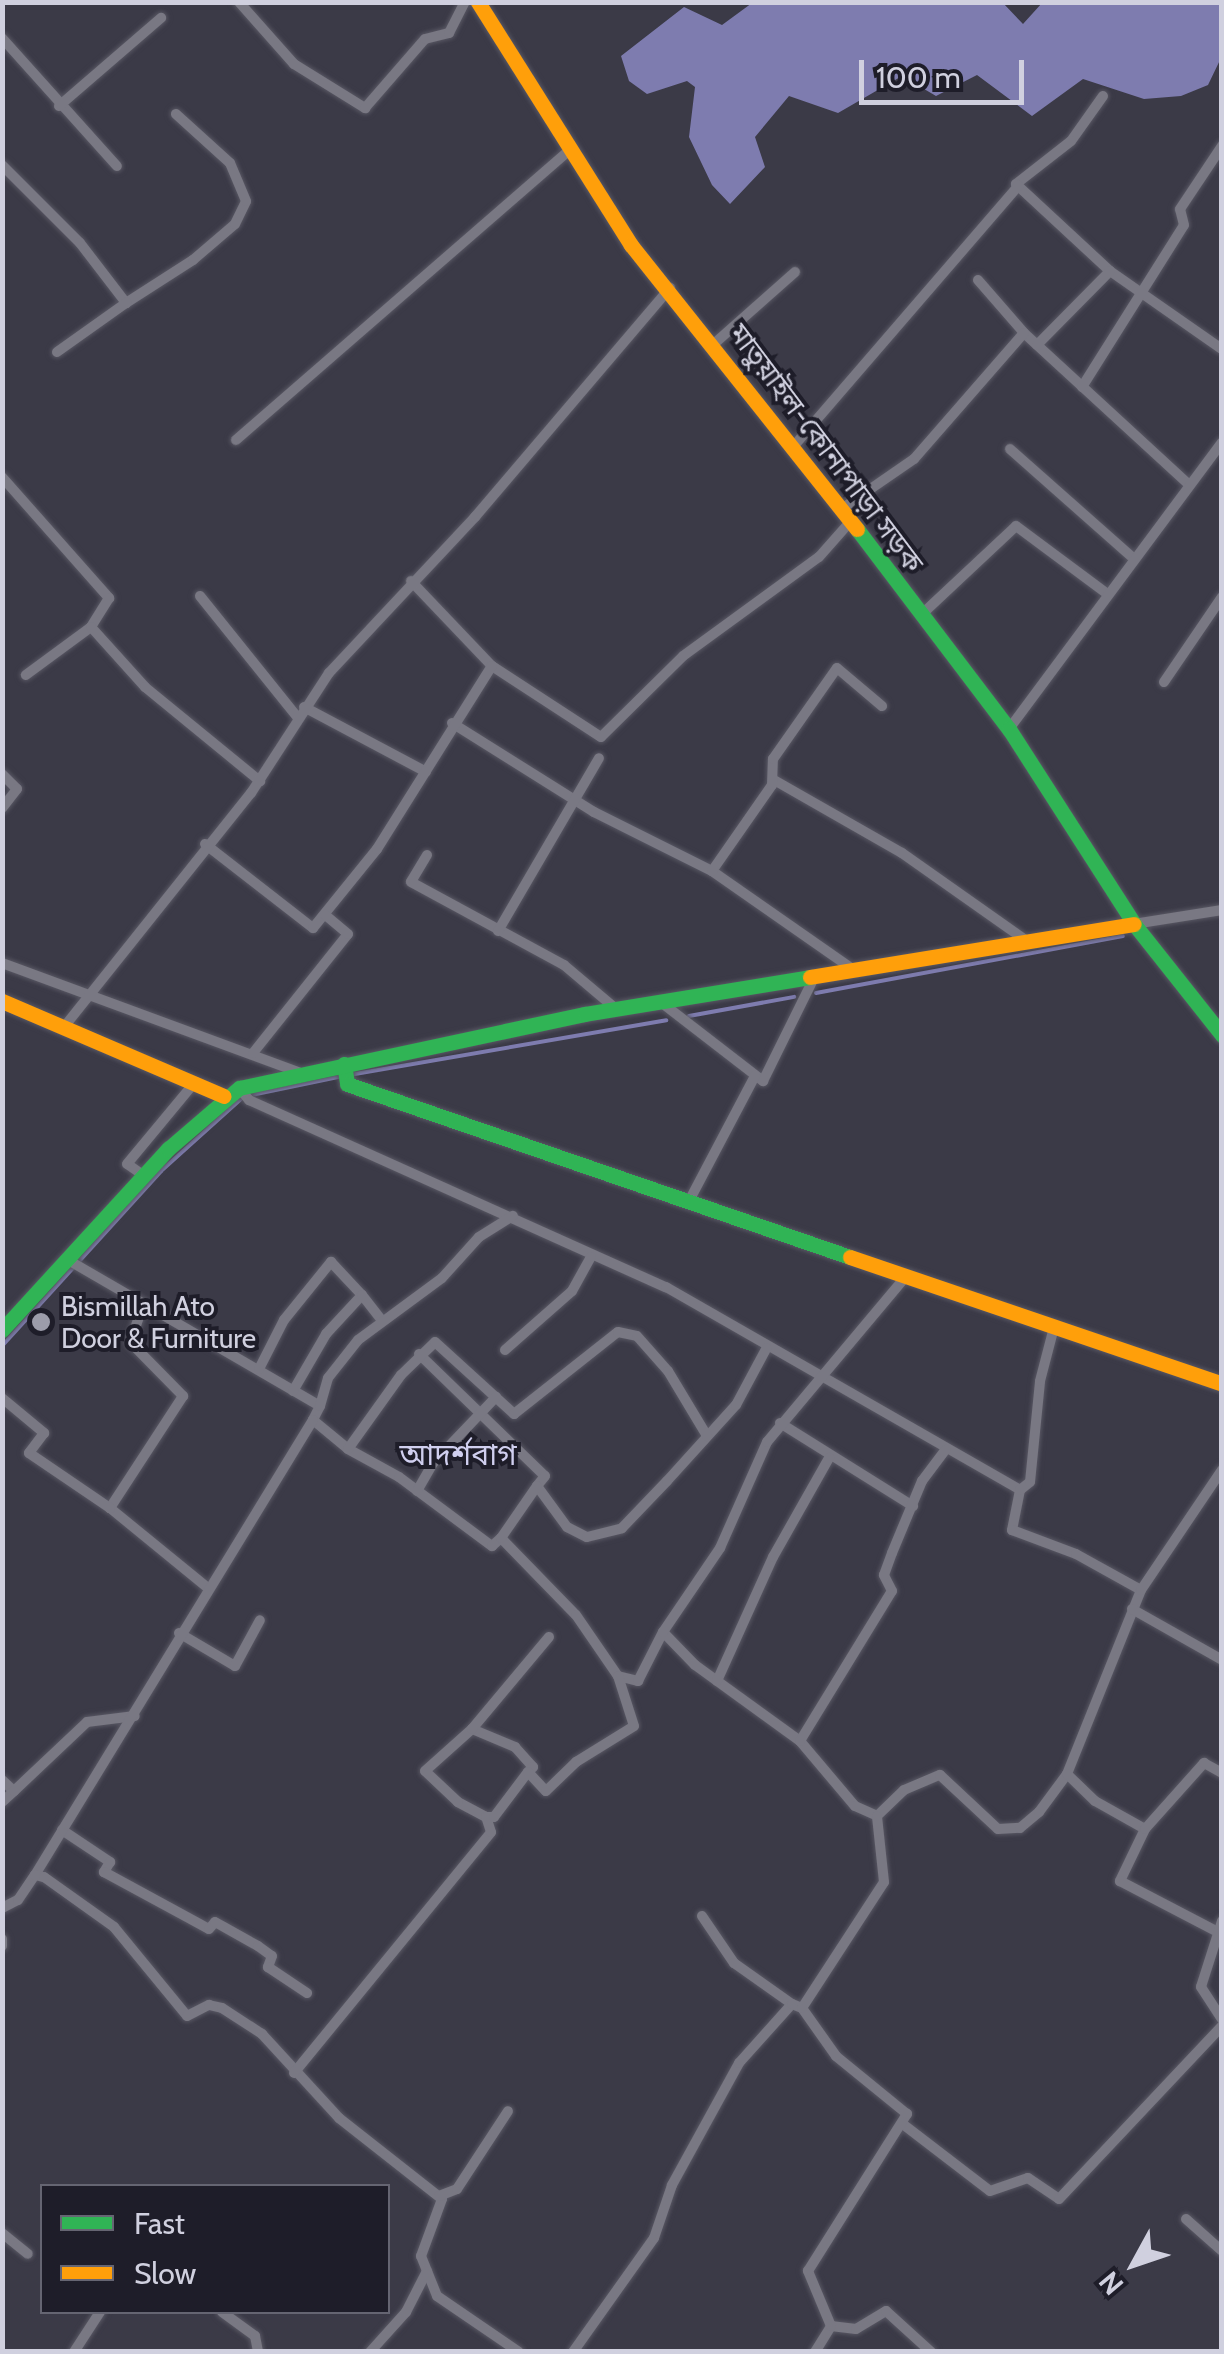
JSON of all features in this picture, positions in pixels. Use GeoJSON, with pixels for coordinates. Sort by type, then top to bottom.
{"type":"FeatureCollection","features":[{"type":"Feature","properties":{"kind":"main road","name":"মাতুয়াইল-কোনাপাড়া সড়ক"},"geometry":{"type":"LineString","coordinates":[[478,2],[631,245],[715,343],[1009,730],[1134,924],[1222,1035]]}},
{"type":"Feature","properties":{"kind":"main road"},"geometry":{"type":"LineString","coordinates":[[2,1330],[74,1264],[143,1176],[239,1094],[299,1072],[345,1073],[617,1009],[1134,924]]}},
{"type":"Feature","properties":{"kind":"main road"},"geometry":{"type":"LineString","coordinates":[[2,1001],[196,1081],[239,1094]]}},
{"type":"Feature","properties":{"kind":"main road"},"geometry":{"type":"LineString","coordinates":[[345,1073],[688,1203],[1054,1331],[1222,1384]]}},
{"type":"Feature","properties":{"kind":"street"},"geometry":{"type":"LineString","coordinates":[[239,2],[294,64],[365,108],[424,39],[449,32],[464,2]]}},
{"type":"Feature","properties":{"kind":"street"},"geometry":{"type":"LineString","coordinates":[[59,106],[162,18]]}},
{"type":"Feature","properties":{"kind":"street"},"geometry":{"type":"LineString","coordinates":[[2,38],[59,106],[117,166]]}},
{"type":"Feature","properties":{"kind":"street"},"geometry":{"type":"LineString","coordinates":[[793,447],[1018,186],[1071,140],[1103,96]]}},
{"type":"Feature","properties":{"kind":"street"},"geometry":{"type":"LineString","coordinates":[[57,352],[193,260],[235,224],[246,202],[230,163],[176,114]]}},
{"type":"Feature","properties":{"kind":"street"},"geometry":{"type":"LineString","coordinates":[[1082,386],[1184,225],[1180,209],[1222,146]]}},
{"type":"Feature","properties":{"kind":"street"},"geometry":{"type":"LineString","coordinates":[[236,440],[570,150]]}},
{"type":"Feature","properties":{"kind":"street"},"geometry":{"type":"LineString","coordinates":[[2,165],[80,243],[126,302]]}},
{"type":"Feature","properties":{"kind":"street"},"geometry":{"type":"LineString","coordinates":[[1018,186],[1110,271],[1222,349]]}},
{"type":"Feature","properties":{"kind":"street"},"geometry":{"type":"LineString","coordinates":[[1037,345],[1110,271]]}},
{"type":"Feature","properties":{"kind":"street"},"geometry":{"type":"LineString","coordinates":[[715,343],[795,272]]}},
{"type":"Feature","properties":{"kind":"street"},"geometry":{"type":"LineString","coordinates":[[978,280],[1024,333],[1188,484]]}},
{"type":"Feature","properties":{"kind":"street"},"geometry":{"type":"LineString","coordinates":[[64,1027],[205,844],[260,781],[301,712],[411,581],[475,518],[670,288]]}},
{"type":"Feature","properties":{"kind":"street"},"geometry":{"type":"LineString","coordinates":[[411,581],[492,666],[601,738],[683,656],[819,557],[845,516],[914,459],[1024,333]]}},
{"type":"Feature","properties":{"kind":"street"},"geometry":{"type":"LineString","coordinates":[[1009,730],[1131,556],[1222,442]]}},
{"type":"Feature","properties":{"kind":"street"},"geometry":{"type":"LineString","coordinates":[[1010,449],[1131,556]]}},
{"type":"Feature","properties":{"kind":"street"},"geometry":{"type":"LineString","coordinates":[[2,477],[109,598],[91,627],[26,676]]}},
{"type":"Feature","properties":{"kind":"street"},"geometry":{"type":"LineString","coordinates":[[921,615],[1016,526],[1105,592]]}},
{"type":"Feature","properties":{"kind":"street"},"geometry":{"type":"LineString","coordinates":[[200,596],[301,712],[426,772]]}},
{"type":"Feature","properties":{"kind":"street"},"geometry":{"type":"LineString","coordinates":[[1164,682],[1222,598]]}},
{"type":"Feature","properties":{"kind":"street"},"geometry":{"type":"LineString","coordinates":[[91,627],[145,686],[260,781]]}},
{"type":"Feature","properties":{"kind":"street"},"geometry":{"type":"LineString","coordinates":[[205,844],[307,930],[325,914],[426,772],[452,724],[492,666]]}},
{"type":"Feature","properties":{"kind":"street"},"geometry":{"type":"LineString","coordinates":[[712,871],[774,780],[773,759],[837,668],[882,706]]}},
{"type":"Feature","properties":{"kind":"street"},"geometry":{"type":"LineString","coordinates":[[452,724],[574,800],[712,871],[855,971]]}},
{"type":"Feature","properties":{"kind":"street"},"geometry":{"type":"LineString","coordinates":[[498,932],[599,758]]}},
{"type":"Feature","properties":{"kind":"street"},"geometry":{"type":"LineString","coordinates":[[2,774],[17,789],[2,808]]}},
{"type":"Feature","properties":{"kind":"street"},"geometry":{"type":"LineString","coordinates":[[774,780],[902,853],[1028,942]]}},
{"type":"Feature","properties":{"kind":"street"},"geometry":{"type":"LineString","coordinates":[[427,855],[412,882],[564,965],[617,1009]]}},
{"type":"Feature","properties":{"kind":"street"},"geometry":{"type":"LineString","coordinates":[[1134,924],[1222,910]]}},
{"type":"Feature","properties":{"kind":"street"},"geometry":{"type":"LineString","coordinates":[[253,1053],[348,934],[325,914]]}},
{"type":"Feature","properties":{"kind":"street"},"geometry":{"type":"LineString","coordinates":[[2,964],[299,1072]]}},
{"type":"Feature","properties":{"kind":"street"},"geometry":{"type":"LineString","coordinates":[[662,1003],[762,1081],[815,976]]}},
{"type":"Feature","properties":{"kind":"street"},"geometry":{"type":"LineString","coordinates":[[688,1203],[755,1076]]}},
{"type":"Feature","properties":{"kind":"street"},"geometry":{"type":"LineString","coordinates":[[143,1176],[127,1164],[196,1081]]}},
{"type":"Feature","properties":{"kind":"street"},"geometry":{"type":"LineString","coordinates":[[239,1094],[513,1216],[591,1257],[666,1286],[766,1349],[823,1376],[1020,1490]]}},
{"type":"Feature","properties":{"kind":"street"},"geometry":{"type":"LineString","coordinates":[[2,1908],[18,1900],[35,1876],[135,1716],[179,1633],[208,1588],[234,1559],[313,1420],[338,1363],[382,1321],[442,1278],[478,1236],[513,1216]]}},
{"type":"Feature","properties":{"kind":"street"},"geometry":{"type":"LineString","coordinates":[[506,1350],[561,1303],[591,1257]]}},
{"type":"Feature","properties":{"kind":"street"},"geometry":{"type":"LineString","coordinates":[[259,1369],[284,1320],[330,1262],[382,1321]]}},
{"type":"Feature","properties":{"kind":"street"},"geometry":{"type":"LineString","coordinates":[[74,1264],[142,1308],[320,1406]]}},
{"type":"Feature","properties":{"kind":"street"},"geometry":{"type":"LineString","coordinates":[[618,1676],[638,1681],[663,1632],[720,1548],[780,1423],[904,1279]]}},
{"type":"Feature","properties":{"kind":"street"},"geometry":{"type":"LineString","coordinates":[[294,1391],[326,1334],[362,1295]]}},
{"type":"Feature","properties":{"kind":"street"},"geometry":{"type":"LineString","coordinates":[[110,1508],[183,1396],[130,1342],[142,1308]]}},
{"type":"Feature","properties":{"kind":"street"},"geometry":{"type":"LineString","coordinates":[[1054,1331],[1040,1381],[1030,1482],[1020,1490],[1012,1530],[1076,1554],[1141,1590]]}},
{"type":"Feature","properties":{"kind":"street"},"geometry":{"type":"LineString","coordinates":[[348,1448],[419,1354],[440,1343],[514,1414],[618,1332],[637,1336],[668,1370],[707,1436]]}},
{"type":"Feature","properties":{"kind":"street"},"geometry":{"type":"LineString","coordinates":[[537,1486],[576,1533],[611,1535],[736,1405],[766,1349]]}},
{"type":"Feature","properties":{"kind":"street"},"geometry":{"type":"LineString","coordinates":[[313,1420],[492,1546],[544,1476],[481,1409],[419,1354]]}},
{"type":"Feature","properties":{"kind":"street"},"geometry":{"type":"LineString","coordinates":[[417,1491],[481,1409],[496,1397]]}},
{"type":"Feature","properties":{"kind":"street"},"geometry":{"type":"LineString","coordinates":[[2,1398],[44,1433],[29,1452],[110,1508],[208,1588]]}},
{"type":"Feature","properties":{"kind":"street"},"geometry":{"type":"LineString","coordinates":[[780,1423],[830,1458],[913,1506]]}},
{"type":"Feature","properties":{"kind":"street"},"geometry":{"type":"LineString","coordinates":[[800,1741],[892,1591],[884,1575],[913,1506],[945,1450]]}},
{"type":"Feature","properties":{"kind":"street"},"geometry":{"type":"LineString","coordinates":[[717,1680],[773,1557],[830,1458]]}},
{"type":"Feature","properties":{"kind":"street"},"geometry":{"type":"LineString","coordinates":[[877,1816],[904,1790],[940,1776],[1008,1832],[1039,1812],[1067,1774],[1141,1590],[1222,1470]]}},
{"type":"Feature","properties":{"kind":"street"},"geometry":{"type":"LineString","coordinates":[[501,1538],[558,1594],[618,1676],[634,1726],[576,1762],[546,1791],[528,1772]]}},
{"type":"Feature","properties":{"kind":"street"},"geometry":{"type":"LineString","coordinates":[[1132,1609],[1222,1660]]}},
{"type":"Feature","properties":{"kind":"street"},"geometry":{"type":"LineString","coordinates":[[179,1633],[236,1666],[260,1620]]}},
{"type":"Feature","properties":{"kind":"street"},"geometry":{"type":"LineString","coordinates":[[663,1632],[717,1680],[800,1741],[855,1806],[877,1816]]}},
{"type":"Feature","properties":{"kind":"street"},"geometry":{"type":"LineString","coordinates":[[472,1730],[515,1747],[534,1767],[494,1817],[486,1817],[458,1802],[425,1771],[472,1730],[548,1637]]}},
{"type":"Feature","properties":{"kind":"street"},"geometry":{"type":"LineString","coordinates":[[2,1802],[87,1722],[135,1716]]}},
{"type":"Feature","properties":{"kind":"street"},"geometry":{"type":"LineString","coordinates":[[904,2125],[990,2192],[1028,2178],[1058,2199],[1222,2023],[1200,1987],[1218,1926],[1120,1881],[1145,1828],[1204,1763],[1222,1774]]}},
{"type":"Feature","properties":{"kind":"street"},"geometry":{"type":"LineString","coordinates":[[1067,1774],[1095,1801],[1145,1828]]}},
{"type":"Feature","properties":{"kind":"street"},"geometry":{"type":"LineString","coordinates":[[2,1780],[14,1790]]}},
{"type":"Feature","properties":{"kind":"street"},"geometry":{"type":"LineString","coordinates":[[574,2352],[654,2238],[672,2185],[739,2063],[797,2006],[884,1882],[877,1816]]}},
{"type":"Feature","properties":{"kind":"street"},"geometry":{"type":"LineString","coordinates":[[294,2072],[491,1832],[486,1817]]}},
{"type":"Feature","properties":{"kind":"street"},"geometry":{"type":"LineString","coordinates":[[62,1830],[110,1862],[104,1872],[208,1929],[215,1922],[258,1946],[272,1956],[268,1967],[307,1993]]}},
{"type":"Feature","properties":{"kind":"street"},"geometry":{"type":"LineString","coordinates":[[35,1876],[114,1927],[187,2016],[209,2005],[222,2008],[262,2034],[339,2118],[438,2196],[439,2212],[421,2256],[437,2296],[518,2352]]}},
{"type":"Feature","properties":{"kind":"street"},"geometry":{"type":"LineString","coordinates":[[702,1916],[734,1963],[797,2006],[836,2056],[903,2105],[904,2125],[808,2271],[830,2326]]}},
{"type":"Feature","properties":{"kind":"street"},"geometry":{"type":"LineString","coordinates":[[438,2196],[457,2189],[508,2111]]}},
{"type":"Feature","properties":{"kind":"street"},"geometry":{"type":"LineString","coordinates":[[1186,2219],[1222,2250]]}},
{"type":"Feature","properties":{"kind":"street"},"geometry":{"type":"LineString","coordinates":[[2,2232],[28,2254]]}},
{"type":"Feature","properties":{"kind":"street"},"geometry":{"type":"LineString","coordinates":[[370,2352],[406,2312],[427,2271]]}},
{"type":"Feature","properties":{"kind":"street"},"geometry":{"type":"LineString","coordinates":[[830,2326],[856,2328],[886,2311],[932,2352]]}},
{"type":"Feature","properties":{"kind":"street"},"geometry":{"type":"LineString","coordinates":[[74,2352],[99,2314]]}},
{"type":"Feature","properties":{"kind":"street"},"geometry":{"type":"LineString","coordinates":[[225,2314],[255,2336],[258,2352]]}},
{"type":"Feature","properties":{"kind":"street"},"geometry":{"type":"LineString","coordinates":[[815,2352],[830,2326]]}},
{"type":"Feature","properties":{"kind":"water"},"geometry":{"type":"Polygon","coordinates":[[[752,3],[1003,3],[1023,24],[1042,3],[1221,3],[1221,58],[1208,85],[1181,96],[1144,99],[1083,79],[1032,116],[977,75],[936,96],[902,76],[838,113],[789,96],[755,137],[765,167],[730,204],[712,185],[689,137],[695,87],[687,81],[647,94],[629,81],[621,56],[684,7],[722,25],[752,3]]]}},
{"type":"Feature","properties":{"kind":"waterway"},"geometry":{"type":"LineString","coordinates":[[816,993],[1123,936]]}},
{"type":"Feature","properties":{"kind":"waterway"},"geometry":{"type":"LineString","coordinates":[[689,1016],[794,997]]}},
{"type":"Feature","properties":{"kind":"waterway"},"geometry":{"type":"LineString","coordinates":[[349,1075],[666,1020]]}},
{"type":"Feature","properties":{"kind":"waterway"},"geometry":{"type":"LineString","coordinates":[[251,1095],[339,1077]]}},
{"type":"Feature","properties":{"kind":"waterway"},"geometry":{"type":"LineString","coordinates":[[2,1346],[161,1171],[242,1098]]}},
{"type":"Feature","properties":{"kind":"traffic: fast"},"geometry":{"type":"LineString","coordinates":[[857,529],[1009,729],[1134,924],[1222,1035]]}},
{"type":"Feature","properties":{"kind":"traffic: fast"},"geometry":{"type":"LineString","coordinates":[[2,1330],[168,1149],[239,1088],[585,1014],[810,977]]}},
{"type":"Feature","properties":{"kind":"traffic: fast"},"geometry":{"type":"LineString","coordinates":[[344,1064],[347,1084],[850,1257]]}},
{"type":"Feature","properties":{"kind":"traffic: slow"},"geometry":{"type":"LineString","coordinates":[[478,2],[631,245],[857,529]]}},
{"type":"Feature","properties":{"kind":"traffic: slow"},"geometry":{"type":"LineString","coordinates":[[810,977],[1134,924]]}},
{"type":"Feature","properties":{"kind":"traffic: slow"},"geometry":{"type":"LineString","coordinates":[[2,1001],[224,1096]]}},
{"type":"Feature","properties":{"kind":"traffic: slow"},"geometry":{"type":"LineString","coordinates":[[850,1257],[1222,1384]]}},
{"type":"Feature","properties":{"kind":"place","name":"Bismillah Ato Door & Furniture"},"geometry":{"type":"Point","coordinates":[41,1322]}},
{"type":"Feature","properties":{"kind":"district","name":"আদর্শবাগ"},"geometry":{"type":"Point","coordinates":[458,1455]}}]}
